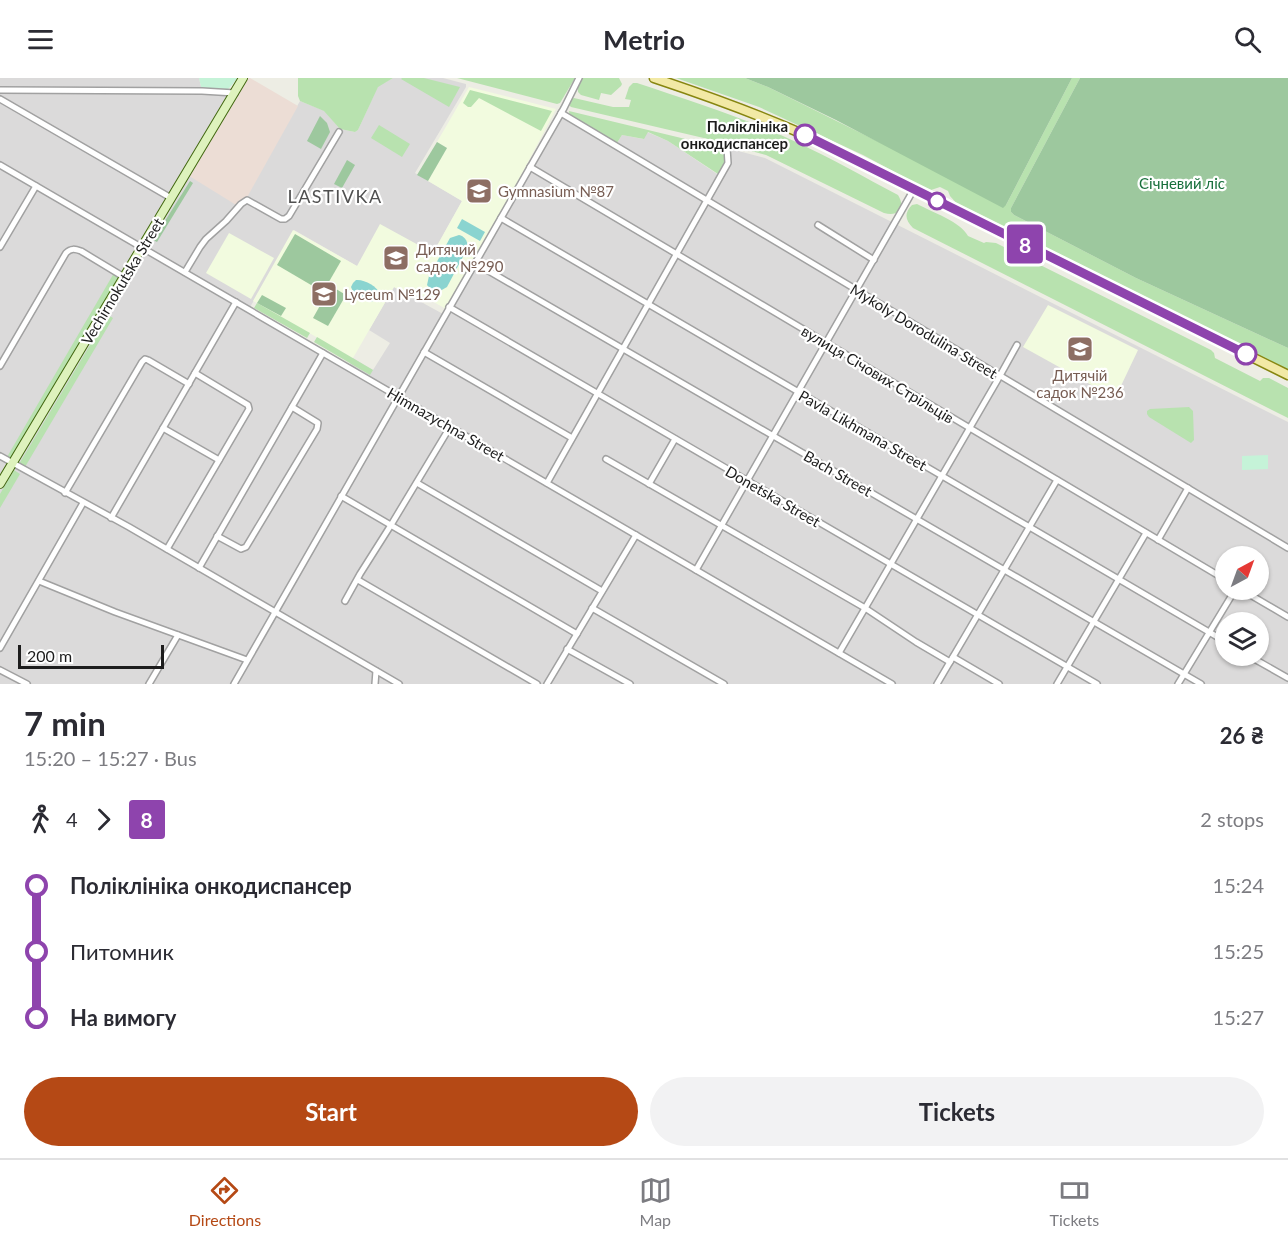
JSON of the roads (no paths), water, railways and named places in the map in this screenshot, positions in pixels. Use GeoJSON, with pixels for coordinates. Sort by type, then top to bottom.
{"type":"FeatureCollection","features":[{"type":"Feature","properties":{"kind":"main road"},"geometry":{"type":"LineString","coordinates":[[654,78],[805,135],[1288,375]]}},
{"type":"Feature","properties":{"kind":"street","name":"Vechirnokutska Street"},"geometry":{"type":"LineString","coordinates":[[0,484],[243,78]]}},
{"type":"Feature","properties":{"kind":"street"},"geometry":{"type":"LineString","coordinates":[[234,684],[579,78]]}},
{"type":"Feature","properties":{"kind":"street"},"geometry":{"type":"LineString","coordinates":[[0,90],[235,93]]}},
{"type":"Feature","properties":{"kind":"street"},"geometry":{"type":"LineString","coordinates":[[0,99],[171,198]]}},
{"type":"Feature","properties":{"kind":"street","name":"Mykoly Dorodulina Street"},"geometry":{"type":"LineString","coordinates":[[561,113],[1288,548]]}},
{"type":"Feature","properties":{"kind":"street"},"geometry":{"type":"LineString","coordinates":[[185,272],[206,239],[226,221],[240,204],[247,200],[281,219],[289,216],[339,132]]}},
{"type":"Feature","properties":{"kind":"street"},"geometry":{"type":"LineString","coordinates":[[547,483],[728,163],[727,148]]}},
{"type":"Feature","properties":{"kind":"street","name":"Himnazychna Street"},"geometry":{"type":"LineString","coordinates":[[0,165],[892,684]]}},
{"type":"Feature","properties":{"kind":"street","name":"вулиця Січових Стрільців"},"geometry":{"type":"LineString","coordinates":[[530,167],[1215,574]]}},
{"type":"Feature","properties":{"kind":"street"},"geometry":{"type":"LineString","coordinates":[[0,248],[36,186]]}},
{"type":"Feature","properties":{"kind":"street"},"geometry":{"type":"LineString","coordinates":[[696,570],[914,189]]}},
{"type":"Feature","properties":{"kind":"street","name":"Pavla Likhmana Street"},"geometry":{"type":"LineString","coordinates":[[501,218],[1215,636]]}},
{"type":"Feature","properties":{"kind":"street"},"geometry":{"type":"LineString","coordinates":[[818,225],[874,260]]}},
{"type":"Feature","properties":{"kind":"street"},"geometry":{"type":"LineString","coordinates":[[0,366],[66,253],[70,250],[81,251],[124,277]]}},
{"type":"Feature","properties":{"kind":"street","name":"Bach Street"},"geometry":{"type":"LineString","coordinates":[[475,262],[1201,684]]}},
{"type":"Feature","properties":{"kind":"street"},"geometry":{"type":"LineString","coordinates":[[111,518],[236,302]]}},
{"type":"Feature","properties":{"kind":"street","name":"Donetska Street"},"geometry":{"type":"LineString","coordinates":[[449,308],[1097,684]]}},
{"type":"Feature","properties":{"kind":"street"},"geometry":{"type":"LineString","coordinates":[[839,653],[1017,345]]}},
{"type":"Feature","properties":{"kind":"street"},"geometry":{"type":"LineString","coordinates":[[424,352],[572,438]]}},
{"type":"Feature","properties":{"kind":"street"},"geometry":{"type":"LineString","coordinates":[[199,568],[323,353]]}},
{"type":"Feature","properties":{"kind":"street"},"geometry":{"type":"LineString","coordinates":[[65,493],[145,359],[189,384]]}},
{"type":"Feature","properties":{"kind":"street"},"geometry":{"type":"LineString","coordinates":[[167,549],[249,406],[195,373]]}},
{"type":"Feature","properties":{"kind":"street"},"geometry":{"type":"LineString","coordinates":[[218,536],[241,549],[246,547],[316,429],[318,423],[292,407]]}},
{"type":"Feature","properties":{"kind":"street"},"geometry":{"type":"LineString","coordinates":[[345,601],[450,427]]}},
{"type":"Feature","properties":{"kind":"street"},"geometry":{"type":"LineString","coordinates":[[163,428],[219,460]]}},
{"type":"Feature","properties":{"kind":"street"},"geometry":{"type":"LineString","coordinates":[[649,484],[675,439]]}},
{"type":"Feature","properties":{"kind":"street"},"geometry":{"type":"LineString","coordinates":[[0,456],[167,549],[399,684]]}},
{"type":"Feature","properties":{"kind":"street"},"geometry":{"type":"LineString","coordinates":[[606,459],[865,608],[916,642],[999,684]]}},
{"type":"Feature","properties":{"kind":"street"},"geometry":{"type":"LineString","coordinates":[[937,684],[1057,480]]}},
{"type":"Feature","properties":{"kind":"street"},"geometry":{"type":"LineString","coordinates":[[417,483],[602,591]]}},
{"type":"Feature","properties":{"kind":"street"},"geometry":{"type":"LineString","coordinates":[[1158,540],[1188,488]]}},
{"type":"Feature","properties":{"kind":"street"},"geometry":{"type":"LineString","coordinates":[[341,496],[577,634]]}},
{"type":"Feature","properties":{"kind":"street"},"geometry":{"type":"LineString","coordinates":[[0,648],[2,640],[39,581],[83,503]]}},
{"type":"Feature","properties":{"kind":"street"},"geometry":{"type":"LineString","coordinates":[[1057,684],[1146,533]]}},
{"type":"Feature","properties":{"kind":"street"},"geometry":{"type":"LineString","coordinates":[[547,684],[636,535]]}},
{"type":"Feature","properties":{"kind":"street"},"geometry":{"type":"LineString","coordinates":[[358,580],[537,684]]}},
{"type":"Feature","properties":{"kind":"street"},"geometry":{"type":"LineString","coordinates":[[39,581],[105,609],[247,660]]}},
{"type":"Feature","properties":{"kind":"street"},"geometry":{"type":"LineString","coordinates":[[1178,684],[1229,600]]}},
{"type":"Feature","properties":{"kind":"street"},"geometry":{"type":"LineString","coordinates":[[1259,600],[1288,617]]}},
{"type":"Feature","properties":{"kind":"street"},"geometry":{"type":"LineString","coordinates":[[592,608],[724,684]]}},
{"type":"Feature","properties":{"kind":"street"},"geometry":{"type":"LineString","coordinates":[[149,684],[178,635]]}},
{"type":"Feature","properties":{"kind":"street"},"geometry":{"type":"LineString","coordinates":[[567,649],[630,684]]}},
{"type":"Feature","properties":{"kind":"street"},"geometry":{"type":"LineString","coordinates":[[1267,666],[1288,678]]}},
{"type":"Feature","properties":{"kind":"street"},"geometry":{"type":"LineString","coordinates":[[0,670],[27,684]]}},
{"type":"Feature","properties":{"kind":"street"},"geometry":{"type":"LineString","coordinates":[[375,684],[376,671]]}},
{"type":"Feature","properties":{"kind":"place","name":"Поліклініка онкодиспансер"},"geometry":{"type":"Point","coordinates":[805,135]}},
{"type":"Feature","properties":{"kind":"place","name":"Gymnasium №87"},"geometry":{"type":"Point","coordinates":[479,191]}},
{"type":"Feature","properties":{"kind":"place","name":"Дитячий садок №290"},"geometry":{"type":"Point","coordinates":[396,258]}},
{"type":"Feature","properties":{"kind":"place","name":"Lyceum №129"},"geometry":{"type":"Point","coordinates":[324,294]}},
{"type":"Feature","properties":{"kind":"place","name":"Дитячій садок №236"},"geometry":{"type":"Point","coordinates":[1080,349]}},
{"type":"Feature","properties":{"kind":"district","name":"LASTIVKA"},"geometry":{"type":"Point","coordinates":[335,196]}},
{"type":"Feature","properties":{"kind":"park label","name":"Січневий ліс"},"geometry":{"type":"Point","coordinates":[1182,183]}}]}
